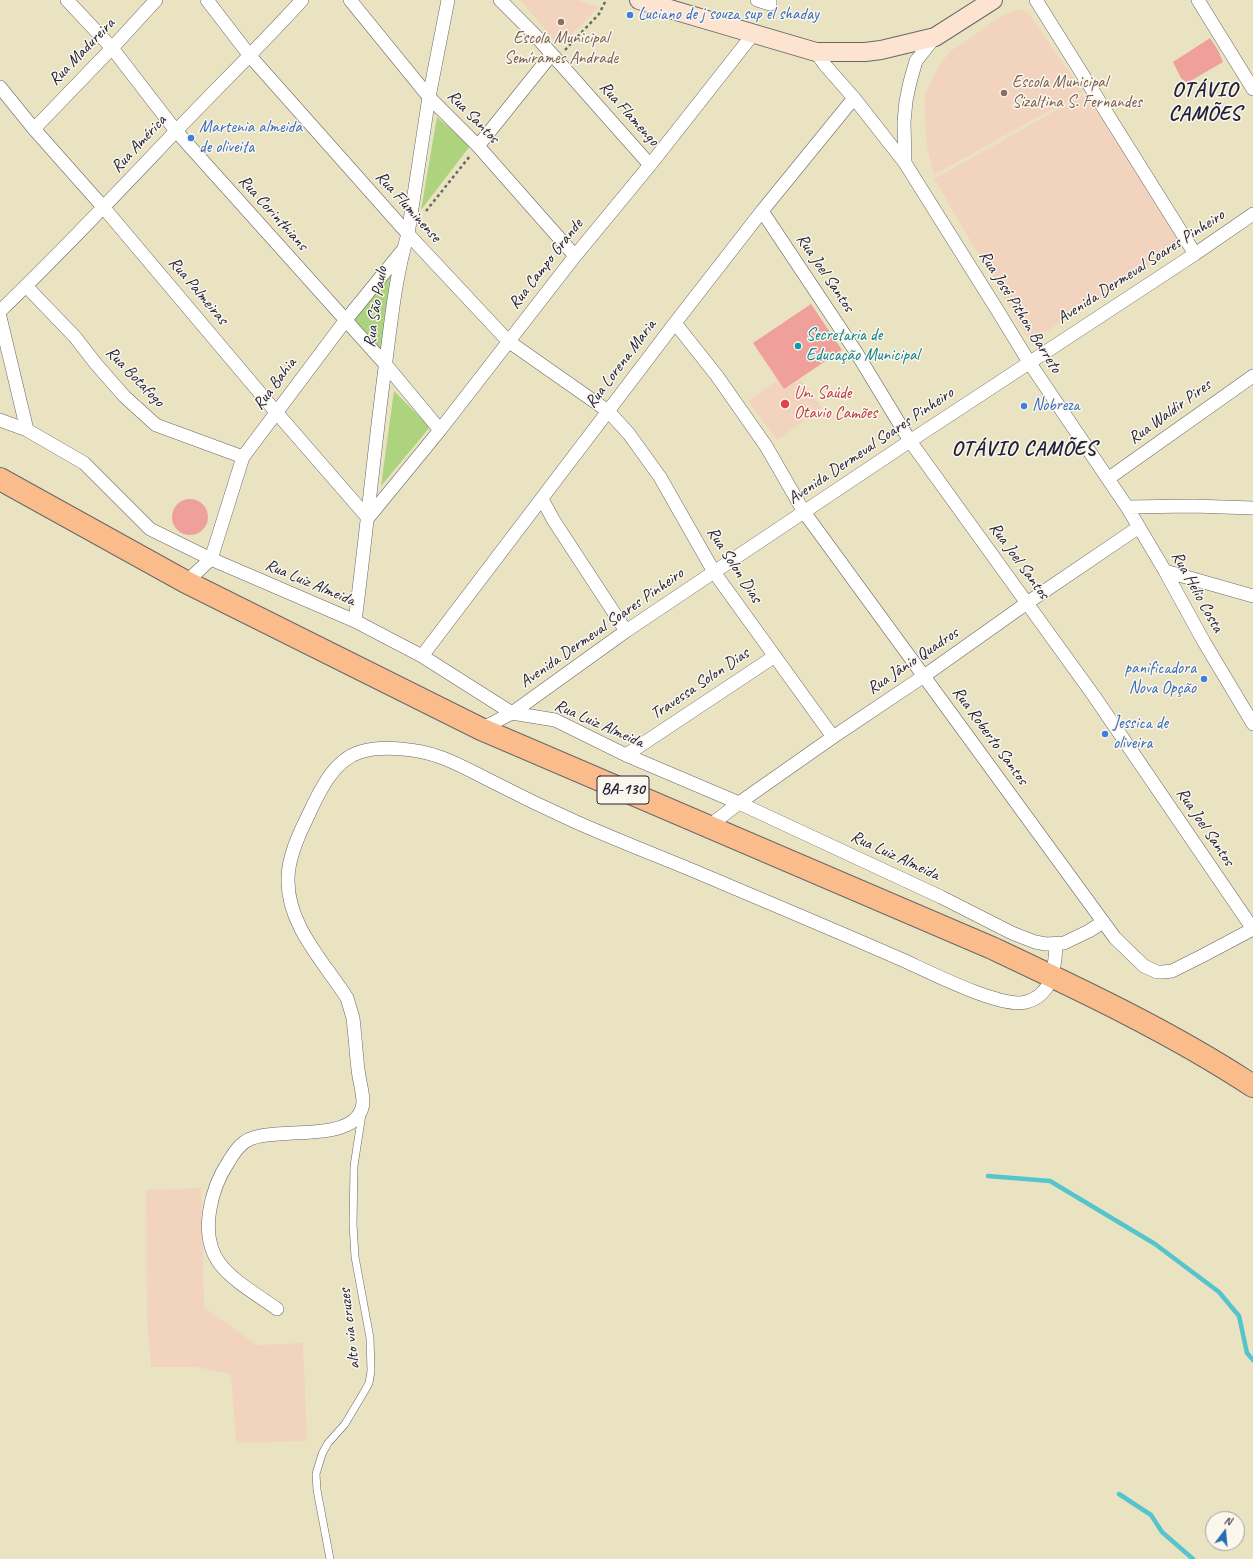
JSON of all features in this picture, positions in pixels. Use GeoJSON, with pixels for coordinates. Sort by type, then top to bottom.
{"type":"FeatureCollection","features":[{"type":"Feature","properties":{"kind":"highway","name":"BA-130"},"geometry":{"type":"LineString","coordinates":[[0,479],[186,582],[481,729],[992,948],[1180,1041],[1253,1086]]}},
{"type":"Feature","properties":{"kind":"street","name":"Rua Corinthians"},"geometry":{"type":"LineString","coordinates":[[67,0],[112,48],[176,131],[386,366],[440,430]]}},
{"type":"Feature","properties":{"kind":"street","name":"Rua Madureira"},"geometry":{"type":"LineString","coordinates":[[34,129],[156,0]]}},
{"type":"Feature","properties":{"kind":"street","name":"Rua Fluminense"},"geometry":{"type":"LineString","coordinates":[[207,0],[250,56],[408,234],[508,341],[608,411]]}},
{"type":"Feature","properties":{"kind":"street","name":"Rua América"},"geometry":{"type":"LineString","coordinates":[[0,310],[104,208],[302,0]]}},
{"type":"Feature","properties":{"kind":"street","name":"Rua Santos"},"geometry":{"type":"LineString","coordinates":[[350,0],[429,98],[478,146],[575,256]]}},
{"type":"Feature","properties":{"kind":"street","name":"Rua São Paulo"},"geometry":{"type":"LineString","coordinates":[[355,621],[392,317],[403,249],[408,234],[429,98],[448,0]]}},
{"type":"Feature","properties":{"kind":"street","name":"Rua Flamengo"},"geometry":{"type":"LineString","coordinates":[[500,0],[534,34],[650,165]]}},
{"type":"Feature","properties":{"kind":"street"},"geometry":{"type":"LineString","coordinates":[[639,0],[816,52],[873,51],[893,48],[935,37],[993,0]]}},
{"type":"Feature","properties":{"kind":"street"},"geometry":{"type":"LineString","coordinates":[[757,0],[770,2]]}},
{"type":"Feature","properties":{"kind":"street"},"geometry":{"type":"LineString","coordinates":[[1036,0],[1196,254]]}},
{"type":"Feature","properties":{"kind":"street"},"geometry":{"type":"LineString","coordinates":[[1198,0],[1253,89]]}},
{"type":"Feature","properties":{"kind":"street","name":"Rua Campo Grande"},"geometry":{"type":"LineString","coordinates":[[368,518],[440,430],[575,256],[650,165],[754,33]]}},
{"type":"Feature","properties":{"kind":"street"},"geometry":{"type":"LineString","coordinates":[[905,163],[904,122],[910,82],[916,61],[935,37]]}},
{"type":"Feature","properties":{"kind":"street","name":"Rua José Pithon Barreto"},"geometry":{"type":"LineString","coordinates":[[816,52],[905,163],[1029,362],[1109,478]]}},
{"type":"Feature","properties":{"kind":"street"},"geometry":{"type":"LineString","coordinates":[[478,146],[551,55]]}},
{"type":"Feature","properties":{"kind":"street","name":"Rua Palmeiras"},"geometry":{"type":"LineString","coordinates":[[0,87],[34,129],[104,208],[276,412],[368,518]]}},
{"type":"Feature","properties":{"kind":"street","name":"Rua Lorena Maria"},"geometry":{"type":"LineString","coordinates":[[422,656],[675,323],[762,211],[854,98]]}},
{"type":"Feature","properties":{"kind":"street","name":"Rua Joel Santos"},"geometry":{"type":"LineString","coordinates":[[762,211],[856,352],[910,441],[1130,746],[1253,929]]}},
{"type":"Feature","properties":{"kind":"street","name":"Avenida Dermeval Soares Pinheiro"},"geometry":{"type":"LineString","coordinates":[[481,729],[512,713],[626,631],[1029,362],[1196,254],[1253,214]]}},
{"type":"Feature","properties":{"kind":"street","name":"Rua Bahia"},"geometry":{"type":"LineString","coordinates":[[211,559],[243,457],[345,321],[403,249]]}},
{"type":"Feature","properties":{"kind":"street","name":"Rua Botafogo"},"geometry":{"type":"LineString","coordinates":[[26,286],[75,337],[96,364],[125,396],[156,425],[243,457]]}},
{"type":"Feature","properties":{"kind":"street"},"geometry":{"type":"LineString","coordinates":[[0,317],[27,430]]}},
{"type":"Feature","properties":{"kind":"street","name":"Rua Roberto Santos"},"geometry":{"type":"LineString","coordinates":[[675,323],[717,376],[755,429],[804,512],[1115,938],[1144,966],[1157,972],[1172,970],[1253,929]]}},
{"type":"Feature","properties":{"kind":"street","name":"Rua Waldir Pires"},"geometry":{"type":"LineString","coordinates":[[1109,478],[1253,376]]}},
{"type":"Feature","properties":{"kind":"street","name":"Rua Solon Dias"},"geometry":{"type":"LineString","coordinates":[[608,411],[630,434],[649,460],[714,572],[833,737]]}},
{"type":"Feature","properties":{"kind":"street","name":"Rua Luiz Almeida"},"geometry":{"type":"LineString","coordinates":[[0,420],[27,430],[84,463],[150,530],[211,559],[355,621],[422,656],[512,713],[555,720],[626,755],[739,803],[941,897],[1012,933],[1035,942],[1056,945],[1072,940],[1103,922]]}},
{"type":"Feature","properties":{"kind":"street","name":"Rua Helio Costa"},"geometry":{"type":"LineString","coordinates":[[1109,478],[1165,571],[1204,642],[1253,724]]}},
{"type":"Feature","properties":{"kind":"street"},"geometry":{"type":"LineString","coordinates":[[542,499],[554,521],[626,631]]}},
{"type":"Feature","properties":{"kind":"street"},"geometry":{"type":"LineString","coordinates":[[1127,507],[1193,506],[1253,508]]}},
{"type":"Feature","properties":{"kind":"street","name":"Rua Jânio Quadros"},"geometry":{"type":"LineString","coordinates":[[708,827],[739,803],[833,737],[1139,527]]}},
{"type":"Feature","properties":{"kind":"street"},"geometry":{"type":"LineString","coordinates":[[186,582],[211,559]]}},
{"type":"Feature","properties":{"kind":"street"},"geometry":{"type":"LineString","coordinates":[[1165,571],[1253,596]]}},
{"type":"Feature","properties":{"kind":"street","name":"Travessa Solon Dias"},"geometry":{"type":"LineString","coordinates":[[626,755],[775,656]]}},
{"type":"Feature","properties":{"kind":"street"},"geometry":{"type":"LineString","coordinates":[[277,1309],[231,1276],[219,1263],[214,1253],[209,1230],[210,1203],[219,1178],[233,1154],[248,1140],[265,1135],[321,1131],[347,1124],[357,1117],[363,1104],[350,1004],[302,931],[291,904],[288,879],[294,848],[318,795],[339,766],[358,752],[369,750],[404,749],[440,757],[578,823],[939,977],[1007,1002],[1024,1003],[1032,1000],[1043,991],[1052,977],[1056,945]]}},
{"type":"Feature","properties":{"kind":"lane","name":"alto via cruzes"},"geometry":{"type":"LineString","coordinates":[[330,1559],[317,1490],[316,1474],[322,1454],[328,1443],[345,1424],[364,1392],[369,1383],[371,1371],[370,1338],[355,1257],[353,1224],[354,1166],[363,1104]]}},
{"type":"Feature","properties":{"kind":"path"},"geometry":{"type":"LineString","coordinates":[[551,55],[563,52],[582,34],[599,14],[606,0]]}},
{"type":"Feature","properties":{"kind":"path"},"geometry":{"type":"LineString","coordinates":[[408,234],[478,146]]}},
{"type":"Feature","properties":{"kind":"shaded area","name":"Escola Municipal Semírames Andrade"},"geometry":{"type":"Polygon","coordinates":[[[520,0],[578,0],[599,7],[560,46],[520,0]]]}},
{"type":"Feature","properties":{"kind":"shaded area","name":"Escola Municipal Sizaltina S. Fernandes"},"geometry":{"type":"Polygon","coordinates":[[[1021,9],[1029,14],[1083,92],[934,175],[927,147],[925,94],[938,68],[950,51],[994,20],[1012,11],[1021,9]]]}},
{"type":"Feature","properties":{"kind":"shaded area"},"geometry":{"type":"Polygon","coordinates":[[[1085,94],[1185,243],[1030,342],[934,179],[1085,94]]]}},
{"type":"Feature","properties":{"kind":"shaded area","name":"Un. Saúde Otavio Camões"},"geometry":{"type":"Polygon","coordinates":[[[793,369],[822,408],[777,440],[748,401],[793,369]]]}},
{"type":"Feature","properties":{"kind":"shaded area"},"geometry":{"type":"Polygon","coordinates":[[[201,1188],[204,1307],[257,1345],[303,1343],[307,1441],[236,1443],[231,1374],[197,1367],[151,1367],[147,1318],[146,1190],[201,1188]]]}},
{"type":"Feature","properties":{"kind":"green space"},"geometry":{"type":"Polygon","coordinates":[[[437,117],[470,146],[421,210],[437,117]]]}},
{"type":"Feature","properties":{"kind":"green space"},"geometry":{"type":"Polygon","coordinates":[[[394,268],[381,351],[350,320],[394,268]]]}},
{"type":"Feature","properties":{"kind":"green space"},"geometry":{"type":"Polygon","coordinates":[[[394,391],[430,427],[381,486],[394,391]]]}},
{"type":"Feature","properties":{"kind":"building"},"geometry":{"type":"Polygon","coordinates":[[[1210,38],[1218,50],[1223,62],[1187,83],[1181,78],[1173,62],[1210,38]]]}},
{"type":"Feature","properties":{"kind":"building","name":"Secretaria de Educação Municipal"},"geometry":{"type":"Polygon","coordinates":[[[811,304],[842,350],[784,389],[753,343],[811,304]]]}},
{"type":"Feature","properties":{"kind":"building"},"geometry":{"type":"Polygon","coordinates":[[[193,499],[203,504],[207,510],[207,524],[203,530],[197,534],[187,535],[177,530],[173,524],[172,514],[177,504],[183,500],[193,499]]]}},
{"type":"Feature","properties":{"kind":"waterway"},"geometry":{"type":"LineString","coordinates":[[988,1176],[1050,1181],[1155,1244],[1219,1292],[1239,1316],[1247,1353],[1253,1360]]}},
{"type":"Feature","properties":{"kind":"waterway"},"geometry":{"type":"LineString","coordinates":[[1119,1494],[1151,1515],[1162,1532],[1193,1559]]}},
{"type":"Feature","properties":{"kind":"place","name":"Luciano de j souza sup el shaday"},"geometry":{"type":"Point","coordinates":[630,15]}},
{"type":"Feature","properties":{"kind":"place","name":"Escola Municipal Semírames Andrade"},"geometry":{"type":"Point","coordinates":[561,22]}},
{"type":"Feature","properties":{"kind":"place","name":"Escola Municipal Sizaltina S. Fernandes"},"geometry":{"type":"Point","coordinates":[1004,93]}},
{"type":"Feature","properties":{"kind":"place","name":"Martenia almeida de oliveita"},"geometry":{"type":"Point","coordinates":[191,138]}},
{"type":"Feature","properties":{"kind":"place","name":"Secretaria de Educação Municipal"},"geometry":{"type":"Point","coordinates":[798,346]}},
{"type":"Feature","properties":{"kind":"place","name":"Un. Saúde Otavio Camões"},"geometry":{"type":"Point","coordinates":[785,404]}},
{"type":"Feature","properties":{"kind":"place","name":"Nobreza"},"geometry":{"type":"Point","coordinates":[1024,406]}},
{"type":"Feature","properties":{"kind":"place","name":"panificadora Nova Opção"},"geometry":{"type":"Point","coordinates":[1204,679]}},
{"type":"Feature","properties":{"kind":"place","name":"Jessica de oliveira"},"geometry":{"type":"Point","coordinates":[1105,734]}},
{"type":"Feature","properties":{"kind":"district","name":"OTÁVIO CAMÕES"},"geometry":{"type":"Point","coordinates":[1205,102]}},
{"type":"Feature","properties":{"kind":"district","name":"OTÁVIO CAMÕES"},"geometry":{"type":"Point","coordinates":[1024,449]}}]}
